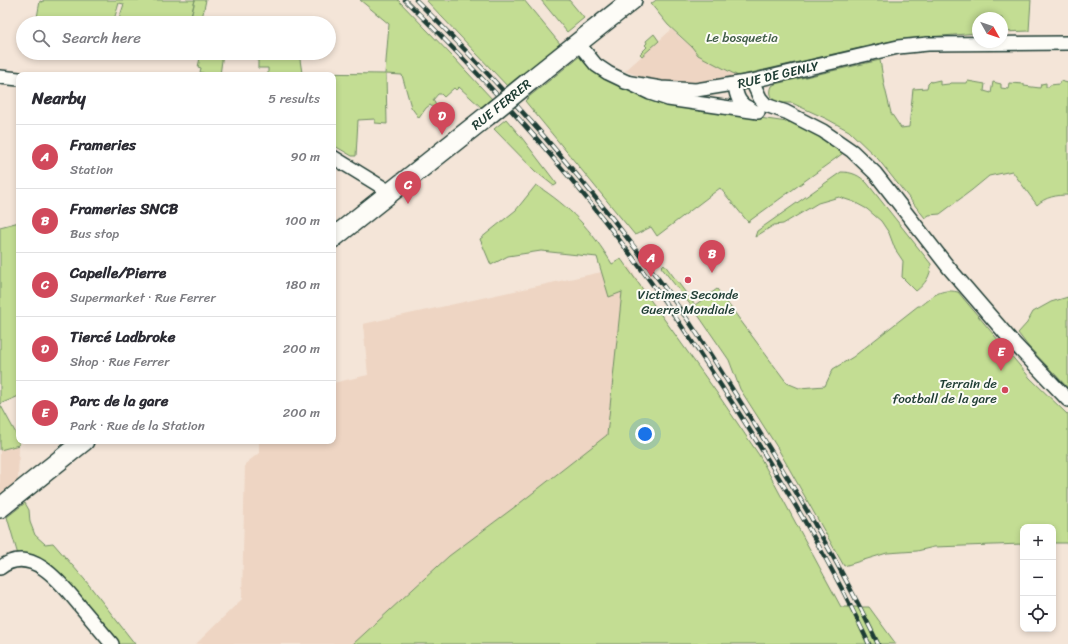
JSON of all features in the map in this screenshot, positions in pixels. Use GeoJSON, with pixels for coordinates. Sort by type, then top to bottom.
{"type":"FeatureCollection","features":[{"type":"Feature","properties":{"kind":"main road","name":"RUE FERRER"},"geometry":{"type":"LineString","coordinates":[[336,236],[632,0]]}},
{"type":"Feature","properties":{"kind":"main road"},"geometry":{"type":"LineString","coordinates":[[0,508],[80,444]]}},
{"type":"Feature","properties":{"kind":"street"},"geometry":{"type":"LineString","coordinates":[[578,43],[596,65],[625,82]]}},
{"type":"Feature","properties":{"kind":"street","name":"RUE DE GENLY"},"geometry":{"type":"LineString","coordinates":[[625,82],[661,88],[689,90],[752,81],[898,47],[943,44],[1068,43]]}},
{"type":"Feature","properties":{"kind":"street"},"geometry":{"type":"LineString","coordinates":[[0,77],[16,79]]}},
{"type":"Feature","properties":{"kind":"street"},"geometry":{"type":"LineString","coordinates":[[752,81],[760,98],[766,105],[786,112],[824,131],[852,151],[875,173],[960,280],[1011,340],[1068,400]]}},
{"type":"Feature","properties":{"kind":"street","name":"RUE DE GENLY"},"geometry":{"type":"LineString","coordinates":[[625,82],[668,99],[758,112],[800,120]]}},
{"type":"Feature","properties":{"kind":"street"},"geometry":{"type":"LineString","coordinates":[[735,84],[736,94],[739,100],[745,107],[758,112]]}},
{"type":"Feature","properties":{"kind":"street"},"geometry":{"type":"LineString","coordinates":[[336,159],[390,192]]}},
{"type":"Feature","properties":{"kind":"street"},"geometry":{"type":"LineString","coordinates":[[0,568],[6,564],[18,560],[36,564],[45,569],[62,585],[112,644]]}},
{"type":"Feature","properties":{"kind":"shaded area"},"geometry":{"type":"Polygon","coordinates":[[[672,29],[683,40],[738,76],[695,85],[672,85],[650,80],[625,71],[672,29]]]}},
{"type":"Feature","properties":{"kind":"shaded area"},"geometry":{"type":"Polygon","coordinates":[[[629,266],[833,590],[756,644],[196,644],[242,599],[245,464],[259,453],[259,444],[336,444],[336,382],[368,375],[363,324],[629,266]]]}},
{"type":"Feature","properties":{"kind":"shaded area"},"geometry":{"type":"Polygon","coordinates":[[[19,445],[18,484],[0,509],[0,450],[19,445]]]}},
{"type":"Feature","properties":{"kind":"green space"},"geometry":{"type":"Polygon","coordinates":[[[43,0],[195,0],[191,16],[120,16],[124,4],[119,3],[115,16],[37,16],[40,1],[43,2],[43,0]]]}},
{"type":"Feature","properties":{"kind":"green space"},"geometry":{"type":"Polygon","coordinates":[[[195,0],[206,0],[203,16],[192,16],[195,0]]]}},
{"type":"Feature","properties":{"kind":"green space"},"geometry":{"type":"Polygon","coordinates":[[[360,0],[398,0],[493,100],[482,108],[459,87],[456,90],[454,88],[444,97],[441,94],[438,94],[433,100],[436,105],[434,108],[430,105],[419,118],[411,107],[402,75],[386,74],[387,124],[375,123],[375,119],[358,120],[356,156],[352,156],[336,147],[336,73],[385,74],[389,24],[360,0]]]}},
{"type":"Feature","properties":{"kind":"green space"},"geometry":{"type":"Polygon","coordinates":[[[426,0],[524,0],[561,45],[509,88],[426,0]]]}},
{"type":"Feature","properties":{"kind":"green space"},"geometry":{"type":"Polygon","coordinates":[[[541,0],[569,0],[584,18],[567,32],[541,0]]]}},
{"type":"Feature","properties":{"kind":"green space","name":"Le bosquetia"},"geometry":{"type":"Polygon","coordinates":[[[656,0],[1031,0],[1029,31],[1008,32],[1008,12],[972,12],[972,34],[906,39],[881,43],[738,76],[698,55],[692,47],[668,25],[651,4],[656,0]]]}},
{"type":"Feature","properties":{"kind":"green space"},"geometry":{"type":"Polygon","coordinates":[[[654,34],[659,41],[642,56],[640,54],[647,47],[645,45],[647,43],[646,41],[654,34]]]}},
{"type":"Feature","properties":{"kind":"green space"},"geometry":{"type":"Polygon","coordinates":[[[580,56],[593,71],[641,96],[663,104],[794,123],[822,135],[846,151],[748,222],[720,188],[657,236],[651,227],[635,235],[525,101],[580,56]]]}},
{"type":"Feature","properties":{"kind":"green space"},"geometry":{"type":"Polygon","coordinates":[[[200,60],[222,60],[220,72],[200,72],[201,68],[198,67],[200,60]]]}},
{"type":"Feature","properties":{"kind":"green space"},"geometry":{"type":"Polygon","coordinates":[[[258,60],[300,60],[302,72],[268,72],[268,68],[258,68],[258,60]]]}},
{"type":"Feature","properties":{"kind":"green space"},"geometry":{"type":"Polygon","coordinates":[[[880,60],[891,113],[901,128],[909,127],[913,89],[927,88],[931,81],[940,80],[940,85],[950,83],[967,83],[968,81],[985,84],[984,91],[991,93],[993,82],[1001,84],[1001,88],[1008,89],[1009,83],[1024,84],[1024,86],[1040,88],[1041,84],[1046,83],[1046,87],[1049,87],[1050,85],[1059,84],[1060,81],[1068,83],[1068,195],[1051,197],[1037,205],[1012,171],[989,176],[940,214],[929,215],[925,218],[878,159],[849,131],[792,103],[777,103],[771,95],[772,86],[775,84],[880,60]]]}},
{"type":"Feature","properties":{"kind":"green space"},"geometry":{"type":"Polygon","coordinates":[[[506,119],[557,184],[554,186],[535,171],[494,129],[506,119]]]}},
{"type":"Feature","properties":{"kind":"green space"},"geometry":{"type":"Polygon","coordinates":[[[841,172],[855,174],[867,183],[931,264],[927,279],[916,291],[902,277],[903,261],[895,249],[889,233],[881,221],[867,209],[854,202],[839,197],[818,203],[783,224],[774,225],[755,237],[757,231],[841,172]]]}},
{"type":"Feature","properties":{"kind":"green space"},"geometry":{"type":"Polygon","coordinates":[[[536,185],[569,210],[588,229],[612,264],[621,259],[717,393],[759,455],[841,607],[869,607],[896,644],[353,644],[449,556],[607,435],[622,292],[609,297],[597,257],[541,251],[508,256],[491,265],[480,239],[516,210],[536,185]]]}},
{"type":"Feature","properties":{"kind":"green space"},"geometry":{"type":"Polygon","coordinates":[[[16,223],[16,397],[0,404],[0,227],[16,223]]]}},
{"type":"Feature","properties":{"kind":"green space"},"geometry":{"type":"Polygon","coordinates":[[[664,264],[695,305],[717,289],[787,383],[799,388],[825,386],[833,369],[853,357],[918,306],[941,292],[958,292],[1030,378],[1068,415],[1068,543],[1056,543],[1056,524],[1020,524],[1020,544],[934,547],[917,551],[887,553],[844,566],[777,447],[740,389],[729,360],[696,312],[661,267],[664,264]]]}},
{"type":"Feature","properties":{"kind":"green space"},"geometry":{"type":"Polygon","coordinates":[[[1068,297],[1068,388],[1028,346],[1018,333],[1027,323],[1033,312],[1051,302],[1068,297]]]}},
{"type":"Feature","properties":{"kind":"green space"},"geometry":{"type":"Polygon","coordinates":[[[0,404],[16,433],[16,444],[19,445],[0,450],[0,404]]]}},
{"type":"Feature","properties":{"kind":"green space"},"geometry":{"type":"Polygon","coordinates":[[[25,503],[29,510],[30,522],[35,535],[45,544],[53,543],[85,580],[135,644],[116,644],[52,566],[36,556],[18,555],[7,517],[25,503]]]}},
{"type":"Feature","properties":{"kind":"railway"},"geometry":{"type":"LineString","coordinates":[[405,0],[470,66],[534,135],[594,207],[662,298],[744,421],[794,503],[841,586],[869,644]]}},
{"type":"Feature","properties":{"kind":"railway"},"geometry":{"type":"LineString","coordinates":[[416,0],[490,76],[560,155],[627,238],[690,323],[783,470],[833,556],[878,644]]}},
{"type":"Feature","properties":{"kind":"place","name":"Tiercé Ladbroke"},"geometry":{"type":"Point","coordinates":[442,135]}},
{"type":"Feature","properties":{"kind":"place","name":"Capelle/Pierre"},"geometry":{"type":"Point","coordinates":[408,204]}},
{"type":"Feature","properties":{"kind":"place","name":"Frameries SNCB"},"geometry":{"type":"Point","coordinates":[712,273]}},
{"type":"Feature","properties":{"kind":"place","name":"Frameries"},"geometry":{"type":"Point","coordinates":[651,277]}},
{"type":"Feature","properties":{"kind":"place","name":"Victimes Seconde Guerre Mondiale"},"geometry":{"type":"Point","coordinates":[688,280]}},
{"type":"Feature","properties":{"kind":"place","name":"Parc de la gare"},"geometry":{"type":"Point","coordinates":[1001,371]}},
{"type":"Feature","properties":{"kind":"place","name":"Terrain de football de la gare"},"geometry":{"type":"Point","coordinates":[1005,390]}}]}
